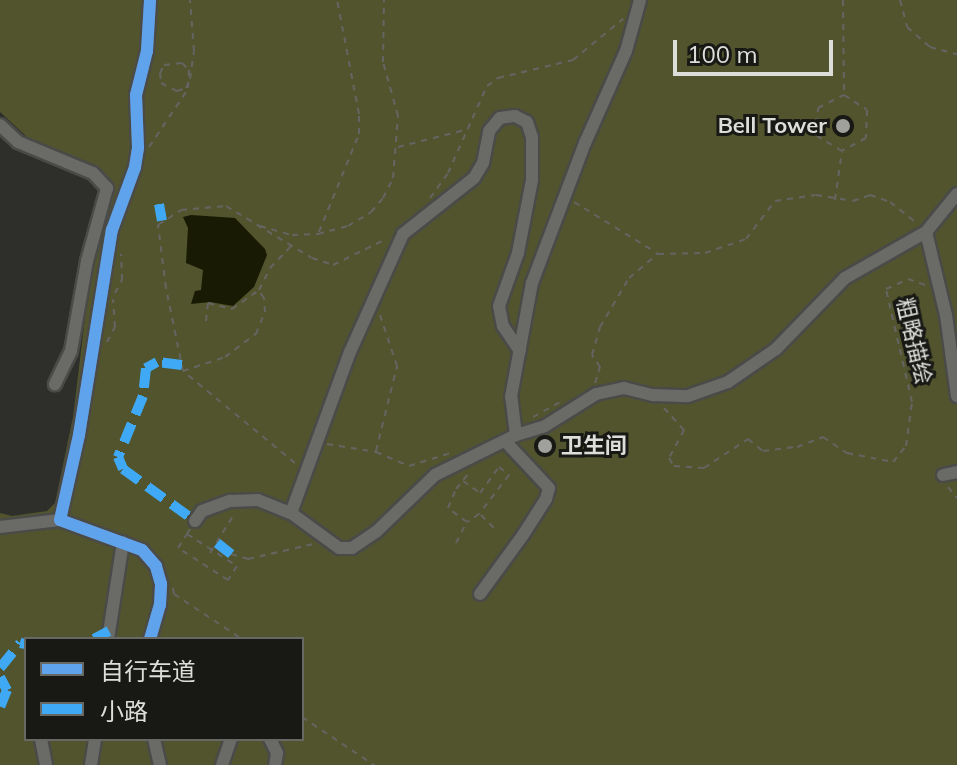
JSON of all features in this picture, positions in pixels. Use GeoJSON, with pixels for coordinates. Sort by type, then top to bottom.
{"type":"FeatureCollection","features":[{"type":"Feature","properties":{"kind":"street"},"geometry":{"type":"LineString","coordinates":[[60,520],[88,389],[109,242],[135,167],[136,95],[147,51],[150,0]]}},
{"type":"Feature","properties":{"kind":"street"},"geometry":{"type":"LineString","coordinates":[[480,594],[523,535],[546,499],[549,488],[511,438],[511,397],[532,283],[626,51],[640,0]]}},
{"type":"Feature","properties":{"kind":"street"},"geometry":{"type":"LineString","coordinates":[[291,513],[350,352],[403,234],[474,178],[483,163],[489,131],[500,118],[515,116],[527,122],[532,137],[527,212],[518,253],[499,306],[503,326],[520,351]]}},
{"type":"Feature","properties":{"kind":"street"},"geometry":{"type":"LineString","coordinates":[[0,125],[18,142],[93,173],[107,188],[87,261],[71,351],[55,384]]}},
{"type":"Feature","properties":{"kind":"street"},"geometry":{"type":"LineString","coordinates":[[195,521],[202,511],[240,501],[258,500],[291,513],[339,548],[352,548],[376,532],[435,475],[511,438],[545,426],[596,394],[624,388],[653,395],[688,396],[728,382],[776,349],[845,278],[926,232],[957,194]]}},
{"type":"Feature","properties":{"kind":"street"},"geometry":{"type":"LineString","coordinates":[[926,232],[940,291],[957,396]]}},
{"type":"Feature","properties":{"kind":"street"},"geometry":{"type":"LineString","coordinates":[[943,475],[957,472]]}},
{"type":"Feature","properties":{"kind":"street"},"geometry":{"type":"LineString","coordinates":[[0,527],[60,520],[142,550],[156,566],[161,584],[160,605],[151,637]]}},
{"type":"Feature","properties":{"kind":"street"},"geometry":{"type":"LineString","coordinates":[[108,637],[123,542]]}},
{"type":"Feature","properties":{"kind":"street"},"geometry":{"type":"LineString","coordinates":[[41,741],[46,765]]}},
{"type":"Feature","properties":{"kind":"street"},"geometry":{"type":"LineString","coordinates":[[91,765],[95,741]]}},
{"type":"Feature","properties":{"kind":"street"},"geometry":{"type":"LineString","coordinates":[[154,741],[160,765]]}},
{"type":"Feature","properties":{"kind":"street"},"geometry":{"type":"LineString","coordinates":[[222,765],[230,741]]}},
{"type":"Feature","properties":{"kind":"street"},"geometry":{"type":"LineString","coordinates":[[271,741],[277,753],[275,765]]}},
{"type":"Feature","properties":{"kind":"path"},"geometry":{"type":"LineString","coordinates":[[146,152],[188,89],[190,79],[189,70],[182,63],[164,65],[160,73],[161,83],[177,91],[190,79],[194,51],[190,0]]}},
{"type":"Feature","properties":{"kind":"path"},"geometry":{"type":"LineString","coordinates":[[318,234],[359,134],[359,114],[337,0]]}},
{"type":"Feature","properties":{"kind":"path"},"geometry":{"type":"LineString","coordinates":[[253,224],[292,235],[318,234],[348,226],[371,212],[393,178],[398,116],[383,62],[384,0]]}},
{"type":"Feature","properties":{"kind":"path"},"geometry":{"type":"LineString","coordinates":[[843,0],[844,95]]}},
{"type":"Feature","properties":{"kind":"path"},"geometry":{"type":"LineString","coordinates":[[900,0],[907,27],[930,47],[957,54]]}},
{"type":"Feature","properties":{"kind":"path"},"geometry":{"type":"LineString","coordinates":[[842,151],[866,138],[867,110],[844,95]]}},
{"type":"Feature","properties":{"kind":"path"},"geometry":{"type":"LineString","coordinates":[[842,151],[817,136],[818,108],[844,95]]}},
{"type":"Feature","properties":{"kind":"path"},"geometry":{"type":"LineString","coordinates":[[397,147],[467,129]]}},
{"type":"Feature","properties":{"kind":"path"},"geometry":{"type":"LineString","coordinates":[[835,201],[842,151]]}},
{"type":"Feature","properties":{"kind":"path"},"geometry":{"type":"LineString","coordinates":[[566,195],[584,210],[658,254],[705,253],[746,239],[775,201],[816,195],[835,201],[853,201],[870,195],[909,213],[926,232]]}},
{"type":"Feature","properties":{"kind":"path"},"geometry":{"type":"LineString","coordinates":[[305,472],[262,432],[183,371],[166,288],[158,225],[166,216],[181,210],[226,206],[312,258],[333,265],[372,243],[403,234]]}},
{"type":"Feature","properties":{"kind":"path"},"geometry":{"type":"LineString","coordinates":[[206,321],[208,303],[232,309],[259,290],[270,268],[292,245]]}},
{"type":"Feature","properties":{"kind":"path"},"geometry":{"type":"LineString","coordinates":[[101,349],[115,327],[113,303],[122,280],[122,254]]}},
{"type":"Feature","properties":{"kind":"path"},"geometry":{"type":"LineString","coordinates":[[595,384],[600,367],[592,355],[600,327],[629,278],[658,254]]}},
{"type":"Feature","properties":{"kind":"path"},"geometry":{"type":"LineString","coordinates":[[183,371],[225,357],[256,334],[265,312],[264,298],[259,290]]}},
{"type":"Feature","properties":{"kind":"path"},"geometry":{"type":"LineString","coordinates":[[372,306],[382,314],[387,343],[397,366],[376,452]]}},
{"type":"Feature","properties":{"kind":"path"},"geometry":{"type":"LineString","coordinates":[[535,415],[571,396]]}},
{"type":"Feature","properties":{"kind":"path"},"geometry":{"type":"LineString","coordinates":[[316,442],[376,452],[409,466],[458,451],[473,456],[477,463],[448,508],[467,522]]}},
{"type":"Feature","properties":{"kind":"path"},"geometry":{"type":"LineString","coordinates":[[456,543],[467,522],[479,514],[509,475],[499,467],[480,493],[463,481]]}},
{"type":"Feature","properties":{"kind":"path"},"geometry":{"type":"LineString","coordinates":[[211,552],[240,501]]}},
{"type":"Feature","properties":{"kind":"path"},"geometry":{"type":"LineString","coordinates":[[479,514],[495,529]]}},
{"type":"Feature","properties":{"kind":"path"},"geometry":{"type":"LineString","coordinates":[[187,534],[237,566],[228,580],[178,548],[195,521]]}},
{"type":"Feature","properties":{"kind":"path"},"geometry":{"type":"LineString","coordinates":[[231,554],[248,559],[311,545],[325,538]]}},
{"type":"Feature","properties":{"kind":"path"},"geometry":{"type":"LineString","coordinates":[[171,580],[174,594],[239,637]]}},
{"type":"Feature","properties":{"kind":"path"},"geometry":{"type":"LineString","coordinates":[[304,718],[374,765]]}},
{"type":"Feature","properties":{"kind":"green space"},"geometry":{"type":"Polygon","coordinates":[[[0,0],[957,0],[957,765],[0,765],[0,513],[12,516],[47,511],[55,503],[73,417],[92,260],[113,184],[97,167],[27,137],[0,112],[0,0]]]}},
{"type":"Feature","properties":{"kind":"shaded area"},"geometry":{"type":"Polygon","coordinates":[[[183,217],[235,218],[265,249],[267,255],[254,287],[233,306],[210,302],[191,304],[195,291],[201,290],[203,270],[186,263],[188,228],[183,217]]]}},
{"type":"Feature","properties":{"kind":"marked path"},"geometry":{"type":"LineString","coordinates":[[159,204],[162,221]]}},
{"type":"Feature","properties":{"kind":"marked path"},"geometry":{"type":"LineString","coordinates":[[182,365],[157,362],[146,368],[143,396],[118,457],[123,469],[195,521]]}},
{"type":"Feature","properties":{"kind":"marked path"},"geometry":{"type":"LineString","coordinates":[[217,543],[231,554]]}},
{"type":"Feature","properties":{"kind":"marked path"},"geometry":{"type":"LineString","coordinates":[[98,637],[109,631]]}},
{"type":"Feature","properties":{"kind":"marked path"},"geometry":{"type":"LineString","coordinates":[[0,668],[20,643],[24,644]]}},
{"type":"Feature","properties":{"kind":"marked path"},"geometry":{"type":"LineString","coordinates":[[0,677],[7,690],[0,707]]}},
{"type":"Feature","properties":{"kind":"cycle path"},"geometry":{"type":"LineString","coordinates":[[150,0],[147,51],[136,95],[138,147],[135,167],[112,230],[79,435],[60,520],[142,550],[156,566],[161,584],[160,605],[151,637]]}},
{"type":"Feature","properties":{"kind":"place","name":"Bell Tower"},"geometry":{"type":"Point","coordinates":[843,126]}},
{"type":"Feature","properties":{"kind":"place","name":"卫生间"},"geometry":{"type":"Point","coordinates":[545,446]}}]}
